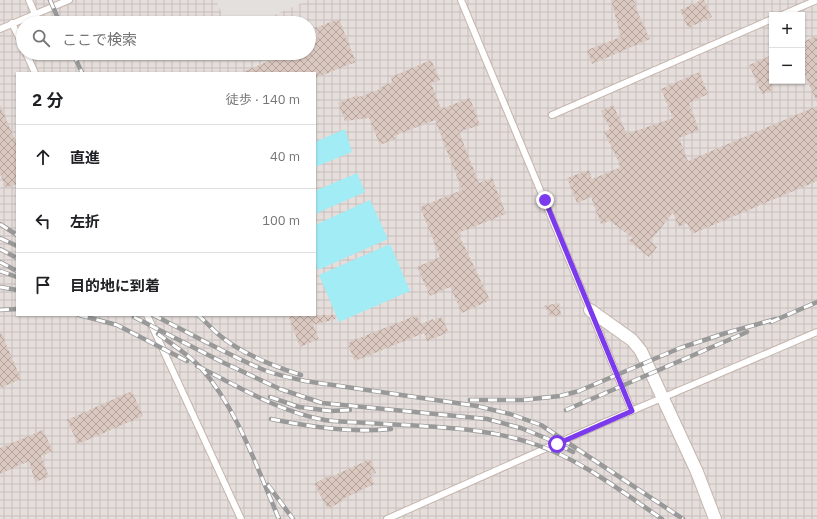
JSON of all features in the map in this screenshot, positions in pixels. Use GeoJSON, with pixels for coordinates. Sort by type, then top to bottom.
{"type":"FeatureCollection","features":[{"type":"Feature","properties":{"kind":"street"},"geometry":{"type":"LineString","coordinates":[[590,310],[632,340],[641,351],[697,472],[715,519]]}},
{"type":"Feature","properties":{"kind":"lane"},"geometry":{"type":"LineString","coordinates":[[29,0],[35,14]]}},
{"type":"Feature","properties":{"kind":"lane"},"geometry":{"type":"LineString","coordinates":[[30,16],[69,0]]}},
{"type":"Feature","properties":{"kind":"lane"},"geometry":{"type":"LineString","coordinates":[[461,0],[632,411]]}},
{"type":"Feature","properties":{"kind":"lane"},"geometry":{"type":"LineString","coordinates":[[789,12],[817,0]]}},
{"type":"Feature","properties":{"kind":"lane"},"geometry":{"type":"LineString","coordinates":[[552,115],[769,20]]}},
{"type":"Feature","properties":{"kind":"lane"},"geometry":{"type":"LineString","coordinates":[[0,29],[16,21]]}},
{"type":"Feature","properties":{"kind":"lane"},"geometry":{"type":"LineString","coordinates":[[12,23],[16,31]]}},
{"type":"Feature","properties":{"kind":"lane"},"geometry":{"type":"LineString","coordinates":[[29,60],[35,72]]}},
{"type":"Feature","properties":{"kind":"lane"},"geometry":{"type":"LineString","coordinates":[[147,316],[241,519]]}},
{"type":"Feature","properties":{"kind":"lane"},"geometry":{"type":"LineString","coordinates":[[387,519],[632,411],[817,332]]}},
{"type":"Feature","properties":{"kind":"shaded area"},"geometry":{"type":"Polygon","coordinates":[[[0,0],[817,0],[817,519],[0,519],[0,0]]]}},
{"type":"Feature","properties":{"kind":"shaded area"},"geometry":{"type":"Polygon","coordinates":[[[216,0],[309,0],[271,16],[223,16],[216,0]]]}},
{"type":"Feature","properties":{"kind":"water"},"geometry":{"type":"Polygon","coordinates":[[[345,129],[352,152],[316,167],[316,142],[345,129]]]}},
{"type":"Feature","properties":{"kind":"water"},"geometry":{"type":"Polygon","coordinates":[[[357,173],[365,192],[316,214],[316,191],[357,173]]]}},
{"type":"Feature","properties":{"kind":"water"},"geometry":{"type":"Polygon","coordinates":[[[370,200],[388,239],[318,270],[316,265],[316,225],[370,200]]]}},
{"type":"Feature","properties":{"kind":"water"},"geometry":{"type":"Polygon","coordinates":[[[390,244],[410,291],[339,322],[319,275],[390,244]]]}},
{"type":"Feature","properties":{"kind":"building"},"geometry":{"type":"Polygon","coordinates":[[[611,0],[634,0],[638,13],[650,39],[592,64],[587,50],[621,37],[611,0]]]}},
{"type":"Feature","properties":{"kind":"building"},"geometry":{"type":"Polygon","coordinates":[[[704,0],[712,17],[688,28],[680,10],[704,0]]]}},
{"type":"Feature","properties":{"kind":"building"},"geometry":{"type":"Polygon","coordinates":[[[339,19],[356,62],[316,78],[316,72],[242,72],[272,60],[316,60],[316,38],[319,37],[316,28],[339,19]]]}},
{"type":"Feature","properties":{"kind":"building"},"geometry":{"type":"Polygon","coordinates":[[[817,36],[817,103],[805,75],[805,41],[817,36]]]}},
{"type":"Feature","properties":{"kind":"building"},"geometry":{"type":"Polygon","coordinates":[[[769,56],[769,84],[772,84],[772,90],[762,94],[749,65],[769,56]]]}},
{"type":"Feature","properties":{"kind":"building"},"geometry":{"type":"Polygon","coordinates":[[[431,60],[440,80],[431,83],[441,109],[470,98],[480,125],[459,132],[479,183],[492,178],[506,214],[458,233],[490,300],[462,313],[450,287],[430,296],[417,267],[440,257],[420,207],[462,190],[435,120],[394,136],[395,139],[380,145],[369,118],[345,121],[338,103],[358,95],[359,97],[380,89],[379,88],[392,82],[391,77],[431,60]]]}},
{"type":"Feature","properties":{"kind":"building"},"geometry":{"type":"Polygon","coordinates":[[[699,72],[708,94],[689,103],[699,130],[679,138],[688,161],[817,106],[817,181],[692,234],[687,223],[679,227],[673,213],[650,241],[657,247],[649,257],[628,240],[633,238],[610,221],[601,224],[591,197],[577,203],[567,178],[589,170],[592,179],[621,167],[604,132],[610,129],[601,111],[613,105],[627,134],[673,118],[661,89],[699,72]]]}},
{"type":"Feature","properties":{"kind":"building"},"geometry":{"type":"Polygon","coordinates":[[[0,105],[16,142],[16,184],[6,188],[0,174],[0,105]]]}},
{"type":"Feature","properties":{"kind":"building"},"geometry":{"type":"Polygon","coordinates":[[[559,303],[561,315],[550,317],[549,312],[543,306],[559,303]]]}},
{"type":"Feature","properties":{"kind":"building"},"geometry":{"type":"Polygon","coordinates":[[[335,315],[336,319],[313,325],[319,339],[300,347],[288,316],[335,315]]]}},
{"type":"Feature","properties":{"kind":"building"},"geometry":{"type":"Polygon","coordinates":[[[417,315],[421,324],[441,317],[449,332],[427,341],[424,333],[355,361],[347,343],[417,315]]]}},
{"type":"Feature","properties":{"kind":"building"},"geometry":{"type":"Polygon","coordinates":[[[0,330],[21,379],[0,388],[0,330]]]}},
{"type":"Feature","properties":{"kind":"building"},"geometry":{"type":"Polygon","coordinates":[[[132,391],[143,416],[78,444],[67,420],[132,391]]]}},
{"type":"Feature","properties":{"kind":"building"},"geometry":{"type":"Polygon","coordinates":[[[43,430],[53,451],[41,456],[49,477],[35,482],[29,461],[0,474],[0,448],[43,430]]]}},
{"type":"Feature","properties":{"kind":"building"},"geometry":{"type":"Polygon","coordinates":[[[370,459],[376,473],[370,475],[374,484],[343,499],[344,500],[328,509],[314,484],[330,475],[331,477],[370,459]]]}},
{"type":"Feature","properties":{"kind":"railway"},"geometry":{"type":"LineString","coordinates":[[50,0],[57,16]]}},
{"type":"Feature","properties":{"kind":"railway"},"geometry":{"type":"LineString","coordinates":[[76,60],[82,72]]}},
{"type":"Feature","properties":{"kind":"railway"},"geometry":{"type":"LineString","coordinates":[[0,224],[16,234]]}},
{"type":"Feature","properties":{"kind":"railway"},"geometry":{"type":"LineString","coordinates":[[0,238],[16,246]]}},
{"type":"Feature","properties":{"kind":"railway"},"geometry":{"type":"LineString","coordinates":[[0,249],[16,257]]}},
{"type":"Feature","properties":{"kind":"railway"},"geometry":{"type":"LineString","coordinates":[[0,262],[16,270]]}},
{"type":"Feature","properties":{"kind":"railway"},"geometry":{"type":"LineString","coordinates":[[0,271],[16,277]]}},
{"type":"Feature","properties":{"kind":"railway"},"geometry":{"type":"LineString","coordinates":[[0,287],[16,290]]}},
{"type":"Feature","properties":{"kind":"railway"},"geometry":{"type":"LineString","coordinates":[[771,322],[817,302]]}},
{"type":"Feature","properties":{"kind":"railway"},"geometry":{"type":"LineString","coordinates":[[0,310],[16,309]]}},
{"type":"Feature","properties":{"kind":"railway"},"geometry":{"type":"LineString","coordinates":[[83,316],[117,325],[187,361]]}},
{"type":"Feature","properties":{"kind":"railway"},"geometry":{"type":"LineString","coordinates":[[155,316],[236,357],[279,375],[305,381],[477,406],[510,414],[541,425],[683,519]]}},
{"type":"Feature","properties":{"kind":"railway"},"geometry":{"type":"LineString","coordinates":[[199,316],[218,334],[236,347],[268,363],[301,375]]}},
{"type":"Feature","properties":{"kind":"railway"},"geometry":{"type":"LineString","coordinates":[[134,317],[222,362],[280,389],[322,403],[487,419],[521,428],[548,439],[573,452]]}},
{"type":"Feature","properties":{"kind":"railway"},"geometry":{"type":"LineString","coordinates":[[470,400],[523,400],[560,396],[579,391],[680,348],[776,319]]}},
{"type":"Feature","properties":{"kind":"railway"},"geometry":{"type":"LineString","coordinates":[[566,410],[747,332]]}},
{"type":"Feature","properties":{"kind":"railway"},"geometry":{"type":"LineString","coordinates":[[158,334],[181,350],[196,363],[214,384],[226,402],[246,440],[279,519]]}},
{"type":"Feature","properties":{"kind":"railway"},"geometry":{"type":"LineString","coordinates":[[197,366],[275,405],[325,420],[455,428],[496,434],[537,445],[586,468],[662,519]]}},
{"type":"Feature","properties":{"kind":"railway"},"geometry":{"type":"LineString","coordinates":[[270,397],[299,407],[331,411],[350,410]]}},
{"type":"Feature","properties":{"kind":"railway"},"geometry":{"type":"LineString","coordinates":[[271,419],[345,430],[391,429]]}},
{"type":"Feature","properties":{"kind":"railway"},"geometry":{"type":"LineString","coordinates":[[268,485],[293,519]]}},
{"type":"Feature","properties":{"kind":"route"},"geometry":{"type":"LineString","coordinates":[[545,200],[632,411],[557,444]]}}]}
